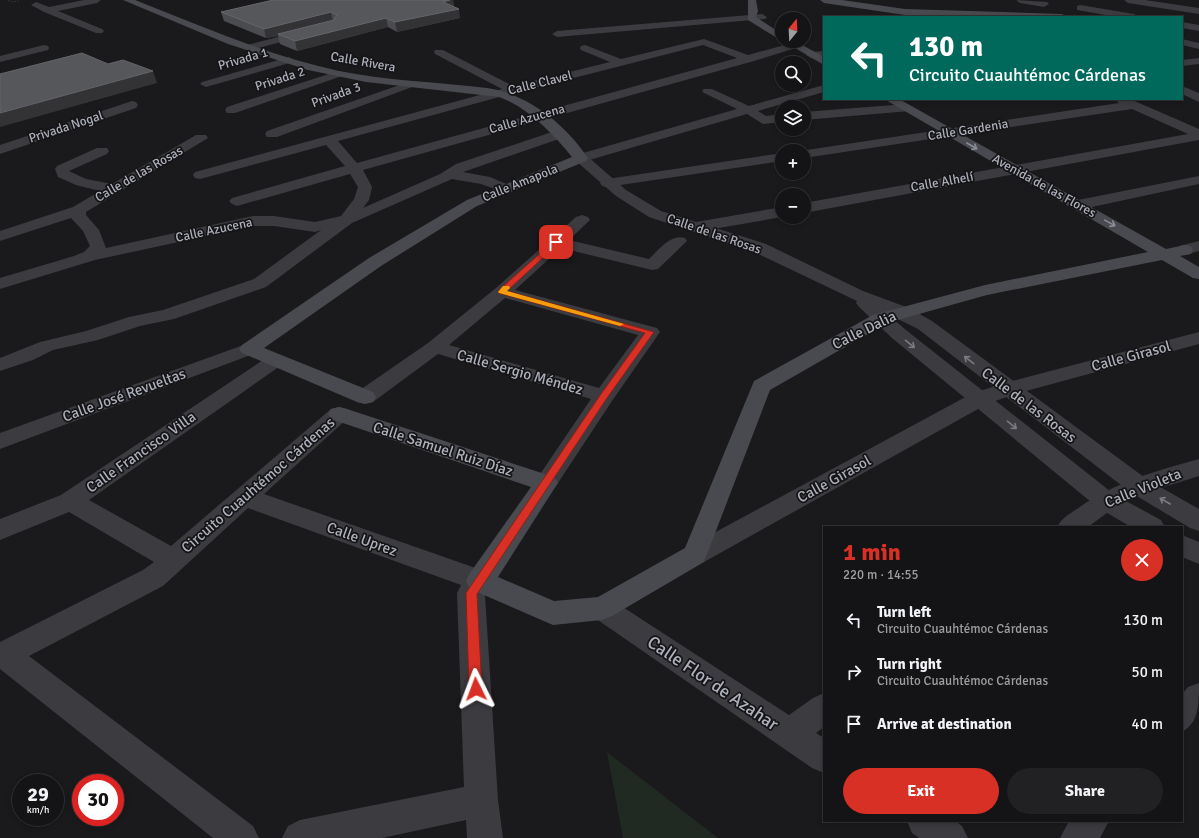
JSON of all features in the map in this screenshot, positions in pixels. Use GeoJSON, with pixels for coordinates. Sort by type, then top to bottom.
{"type":"FeatureCollection","features":[{"type":"Feature","properties":{"kind":"main road","name":"Calle Rivera"},"geometry":{"type":"LineString","coordinates":[[127,0],[250,47],[288,60],[338,74],[411,84],[499,93],[512,98],[538,115],[560,134],[581,158]]}},
{"type":"Feature","properties":{"kind":"main road"},"geometry":{"type":"LineString","coordinates":[[752,0],[752,15],[775,33]]}},
{"type":"Feature","properties":{"kind":"main road"},"geometry":{"type":"LineString","coordinates":[[824,0],[905,12],[1035,16]]}},
{"type":"Feature","properties":{"kind":"main road"},"geometry":{"type":"LineString","coordinates":[[762,17],[775,24]]}},
{"type":"Feature","properties":{"kind":"main road"},"geometry":{"type":"LineString","coordinates":[[811,46],[823,50]]}},
{"type":"Feature","properties":{"kind":"main road"},"geometry":{"type":"LineString","coordinates":[[803,48],[811,55],[823,61]]}},
{"type":"Feature","properties":{"kind":"main road","name":"Avenida de las Flores"},"geometry":{"type":"LineString","coordinates":[[901,101],[966,130],[1118,212]]}},
{"type":"Feature","properties":{"kind":"main road","name":"Avenida de las Flores"},"geometry":{"type":"LineString","coordinates":[[901,101],[950,133],[1078,205],[1165,246],[1199,274]]}},
{"type":"Feature","properties":{"kind":"main road","name":"Calle Amapola"},"geometry":{"type":"LineString","coordinates":[[249,349],[382,258],[472,203],[581,158]]}},
{"type":"Feature","properties":{"kind":"main road","name":"Calle Dalia"},"geometry":{"type":"LineString","coordinates":[[695,555],[761,386],[880,319],[902,312],[1165,246],[1194,251]]}},
{"type":"Feature","properties":{"kind":"main road"},"geometry":{"type":"LineString","coordinates":[[249,349],[365,397]]}},
{"type":"Feature","properties":{"kind":"main road","name":"Circuito Cuauhtémoc Cárdenas"},"geometry":{"type":"LineString","coordinates":[[339,414],[365,397]]}},
{"type":"Feature","properties":{"kind":"main road","name":"Calle Samuel Ruiz Díaz"},"geometry":{"type":"LineString","coordinates":[[339,414],[546,483]]}},
{"type":"Feature","properties":{"kind":"main road"},"geometry":{"type":"LineString","coordinates":[[480,581],[546,483]]}},
{"type":"Feature","properties":{"kind":"main road","name":"Calle Girasol"},"geometry":{"type":"LineString","coordinates":[[480,581],[553,613],[602,608],[695,555]]}},
{"type":"Feature","properties":{"kind":"street"},"geometry":{"type":"LineString","coordinates":[[47,10],[97,0]]}},
{"type":"Feature","properties":{"kind":"street"},"geometry":{"type":"LineString","coordinates":[[1020,0],[1045,2]]}},
{"type":"Feature","properties":{"kind":"street"},"geometry":{"type":"LineString","coordinates":[[1063,16],[1098,0]]}},
{"type":"Feature","properties":{"kind":"street"},"geometry":{"type":"LineString","coordinates":[[1128,0],[1199,11]]}},
{"type":"Feature","properties":{"kind":"street"},"geometry":{"type":"LineString","coordinates":[[1035,16],[1045,2]]}},
{"type":"Feature","properties":{"kind":"street"},"geometry":{"type":"LineString","coordinates":[[36,5],[98,31]]}},
{"type":"Feature","properties":{"kind":"street"},"geometry":{"type":"LineString","coordinates":[[1080,8],[1128,16]]}},
{"type":"Feature","properties":{"kind":"street"},"geometry":{"type":"LineString","coordinates":[[557,34],[752,15],[762,17]]}},
{"type":"Feature","properties":{"kind":"street"},"geometry":{"type":"LineString","coordinates":[[1183,25],[1199,28]]}},
{"type":"Feature","properties":{"kind":"street"},"geometry":{"type":"LineString","coordinates":[[250,47],[318,30]]}},
{"type":"Feature","properties":{"kind":"street"},"geometry":{"type":"LineString","coordinates":[[1184,40],[1199,31]]}},
{"type":"Feature","properties":{"kind":"street"},"geometry":{"type":"LineString","coordinates":[[1184,40],[1199,42]]}},
{"type":"Feature","properties":{"kind":"street"},"geometry":{"type":"LineString","coordinates":[[1184,40],[1199,46]]}},
{"type":"Feature","properties":{"kind":"street","name":"Calle Clavel"},"geometry":{"type":"LineString","coordinates":[[200,175],[499,93],[704,42],[750,59]]}},
{"type":"Feature","properties":{"kind":"street"},"geometry":{"type":"LineString","coordinates":[[0,59],[44,48]]}},
{"type":"Feature","properties":{"kind":"street"},"geometry":{"type":"LineString","coordinates":[[585,48],[621,63]]}},
{"type":"Feature","properties":{"kind":"street","name":"Calle Azucena"},"geometry":{"type":"LineString","coordinates":[[237,200],[355,169],[538,115],[750,59],[780,48]]}},
{"type":"Feature","properties":{"kind":"street"},"geometry":{"type":"LineString","coordinates":[[439,52],[490,77],[512,90]]}},
{"type":"Feature","properties":{"kind":"street"},"geometry":{"type":"LineString","coordinates":[[811,55],[823,54]]}},
{"type":"Feature","properties":{"kind":"street","name":"Privada 1"},"geometry":{"type":"LineString","coordinates":[[206,84],[288,60]]}},
{"type":"Feature","properties":{"kind":"street"},"geometry":{"type":"LineString","coordinates":[[1183,63],[1199,61]]}},
{"type":"Feature","properties":{"kind":"street","name":"Privada 2"},"geometry":{"type":"LineString","coordinates":[[231,110],[338,74]]}},
{"type":"Feature","properties":{"kind":"street","name":"Privada 3"},"geometry":{"type":"LineString","coordinates":[[272,134],[411,84]]}},
{"type":"Feature","properties":{"kind":"street"},"geometry":{"type":"LineString","coordinates":[[1183,89],[1199,86]]}},
{"type":"Feature","properties":{"kind":"street","name":"Calle Amapola"},"geometry":{"type":"LineString","coordinates":[[581,158],[823,88]]}},
{"type":"Feature","properties":{"kind":"street"},"geometry":{"type":"LineString","coordinates":[[1183,90],[1199,98]]}},
{"type":"Feature","properties":{"kind":"street"},"geometry":{"type":"LineString","coordinates":[[708,91],[749,110],[763,120],[775,119]]}},
{"type":"Feature","properties":{"kind":"street"},"geometry":{"type":"LineString","coordinates":[[811,115],[901,101]]}},
{"type":"Feature","properties":{"kind":"street"},"geometry":{"type":"LineString","coordinates":[[1126,102],[1199,135]]}},
{"type":"Feature","properties":{"kind":"street","name":"Calle Gardenia"},"geometry":{"type":"LineString","coordinates":[[811,153],[950,133],[1126,102]]}},
{"type":"Feature","properties":{"kind":"street","name":"Privada Nogal"},"geometry":{"type":"LineString","coordinates":[[0,150],[132,105]]}},
{"type":"Feature","properties":{"kind":"street","name":"Calle Azucena"},"geometry":{"type":"LineString","coordinates":[[0,284],[90,256],[253,221],[274,221],[315,227],[346,220],[372,210],[450,174],[461,167],[560,134]]}},
{"type":"Feature","properties":{"kind":"street","name":"Calle Alhelí"},"geometry":{"type":"LineString","coordinates":[[811,207],[1199,135]]}},
{"type":"Feature","properties":{"kind":"street","name":"Calle de las Rosas"},"geometry":{"type":"LineString","coordinates":[[0,236],[78,210],[201,138]]}},
{"type":"Feature","properties":{"kind":"street"},"geometry":{"type":"LineString","coordinates":[[0,365],[26,356],[47,346],[91,336],[136,321],[167,315],[260,283],[346,220],[361,200],[365,187],[355,169],[329,140]]}},
{"type":"Feature","properties":{"kind":"street"},"geometry":{"type":"LineString","coordinates":[[102,151],[67,166],[62,169],[63,174],[84,183],[114,189]]}},
{"type":"Feature","properties":{"kind":"street","name":"Calle de las Rosas"},"geometry":{"type":"LineString","coordinates":[[581,158],[607,183],[631,201],[655,214],[760,248],[857,295],[902,312],[925,325],[1008,389],[1140,486],[1199,521]]}},
{"type":"Feature","properties":{"kind":"street"},"geometry":{"type":"LineString","coordinates":[[607,183],[775,158]]}},
{"type":"Feature","properties":{"kind":"street"},"geometry":{"type":"LineString","coordinates":[[450,174],[485,180],[506,189]]}},
{"type":"Feature","properties":{"kind":"street"},"geometry":{"type":"LineString","coordinates":[[1078,205],[1199,180]]}},
{"type":"Feature","properties":{"kind":"street"},"geometry":{"type":"LineString","coordinates":[[78,210],[78,217],[86,223],[96,237],[98,247],[90,256]]}},
{"type":"Feature","properties":{"kind":"street"},"geometry":{"type":"LineString","coordinates":[[696,228],[775,213]]}},
{"type":"Feature","properties":{"kind":"street","name":"Circuito Cuauhtémoc Cárdenas"},"geometry":{"type":"LineString","coordinates":[[365,397],[436,347],[502,292],[582,220]]}},
{"type":"Feature","properties":{"kind":"street"},"geometry":{"type":"LineString","coordinates":[[556,242],[652,265],[679,241]]}},
{"type":"Feature","properties":{"kind":"street"},"geometry":{"type":"LineString","coordinates":[[502,292],[650,332],[604,396],[546,483]]}},
{"type":"Feature","properties":{"kind":"street","name":"Calle de las Rosas"},"geometry":{"type":"LineString","coordinates":[[857,295],[880,319],[1106,501],[1150,526]]}},
{"type":"Feature","properties":{"kind":"street","name":"Calle Girasol"},"geometry":{"type":"LineString","coordinates":[[695,555],[979,399],[1008,389],[1199,338]]}},
{"type":"Feature","properties":{"kind":"street","name":"Calle Sergio Méndez"},"geometry":{"type":"LineString","coordinates":[[436,347],[604,396]]}},
{"type":"Feature","properties":{"kind":"street","name":"Calle José Revueltas"},"geometry":{"type":"LineString","coordinates":[[0,441],[249,349]]}},
{"type":"Feature","properties":{"kind":"street","name":"Calle Francisco Villa"},"geometry":{"type":"LineString","coordinates":[[0,530],[70,501],[276,360]]}},
{"type":"Feature","properties":{"kind":"street","name":"Circuito Cuauhtémoc Cárdenas"},"geometry":{"type":"LineString","coordinates":[[2,655],[153,578],[339,414]]}},
{"type":"Feature","properties":{"kind":"street","name":"Calle Violeta"},"geometry":{"type":"LineString","coordinates":[[1071,526],[1106,501],[1140,486],[1199,467]]}},
{"type":"Feature","properties":{"kind":"street","name":"Calle Uprez"},"geometry":{"type":"LineString","coordinates":[[244,497],[480,581]]}},
{"type":"Feature","properties":{"kind":"street"},"geometry":{"type":"LineString","coordinates":[[70,501],[173,560]]}},
{"type":"Feature","properties":{"kind":"street"},"geometry":{"type":"LineString","coordinates":[[1183,546],[1199,554]]}},
{"type":"Feature","properties":{"kind":"street"},"geometry":{"type":"LineString","coordinates":[[480,581],[471,593],[481,800],[485,838]]}},
{"type":"Feature","properties":{"kind":"street","name":"Calle Flor de Azahar"},"geometry":{"type":"LineString","coordinates":[[602,608],[823,756]]}},
{"type":"Feature","properties":{"kind":"street"},"geometry":{"type":"LineString","coordinates":[[2,655],[241,838]]}},
{"type":"Feature","properties":{"kind":"street"},"geometry":{"type":"LineString","coordinates":[[1183,716],[1199,697]]}},
{"type":"Feature","properties":{"kind":"street"},"geometry":{"type":"LineString","coordinates":[[788,734],[823,709]]}},
{"type":"Feature","properties":{"kind":"street"},"geometry":{"type":"LineString","coordinates":[[300,838],[481,800]]}},
{"type":"Feature","properties":{"kind":"street"},"geometry":{"type":"LineString","coordinates":[[926,822],[950,838]]}},
{"type":"Feature","properties":{"kind":"street"},"geometry":{"type":"LineString","coordinates":[[1078,838],[1091,822]]}},
{"type":"Feature","properties":{"kind":"shaded area"},"geometry":{"type":"Polygon","coordinates":[[[607,752],[718,838],[623,838],[607,752]]]}},
{"type":"Feature","properties":{"kind":"building"},"geometry":{"type":"Polygon","coordinates":[[[273,0],[450,0],[443,2],[459,9],[395,22],[386,18],[295,41],[278,34],[334,20],[337,15],[331,12],[264,29],[221,12],[273,0]]]}},
{"type":"Feature","properties":{"kind":"building"},"geometry":{"type":"Polygon","coordinates":[[[82,53],[108,64],[123,60],[153,71],[0,113],[0,74],[82,53]]]}},
{"type":"Feature","properties":{"kind":"slow traffic"},"geometry":{"type":"LineString","coordinates":[[506,288],[502,292],[620,324]]}},
{"type":"Feature","properties":{"kind":"route"},"geometry":{"type":"LineString","coordinates":[[476,689],[471,593],[604,396],[650,332],[502,292],[556,242]]}}]}
